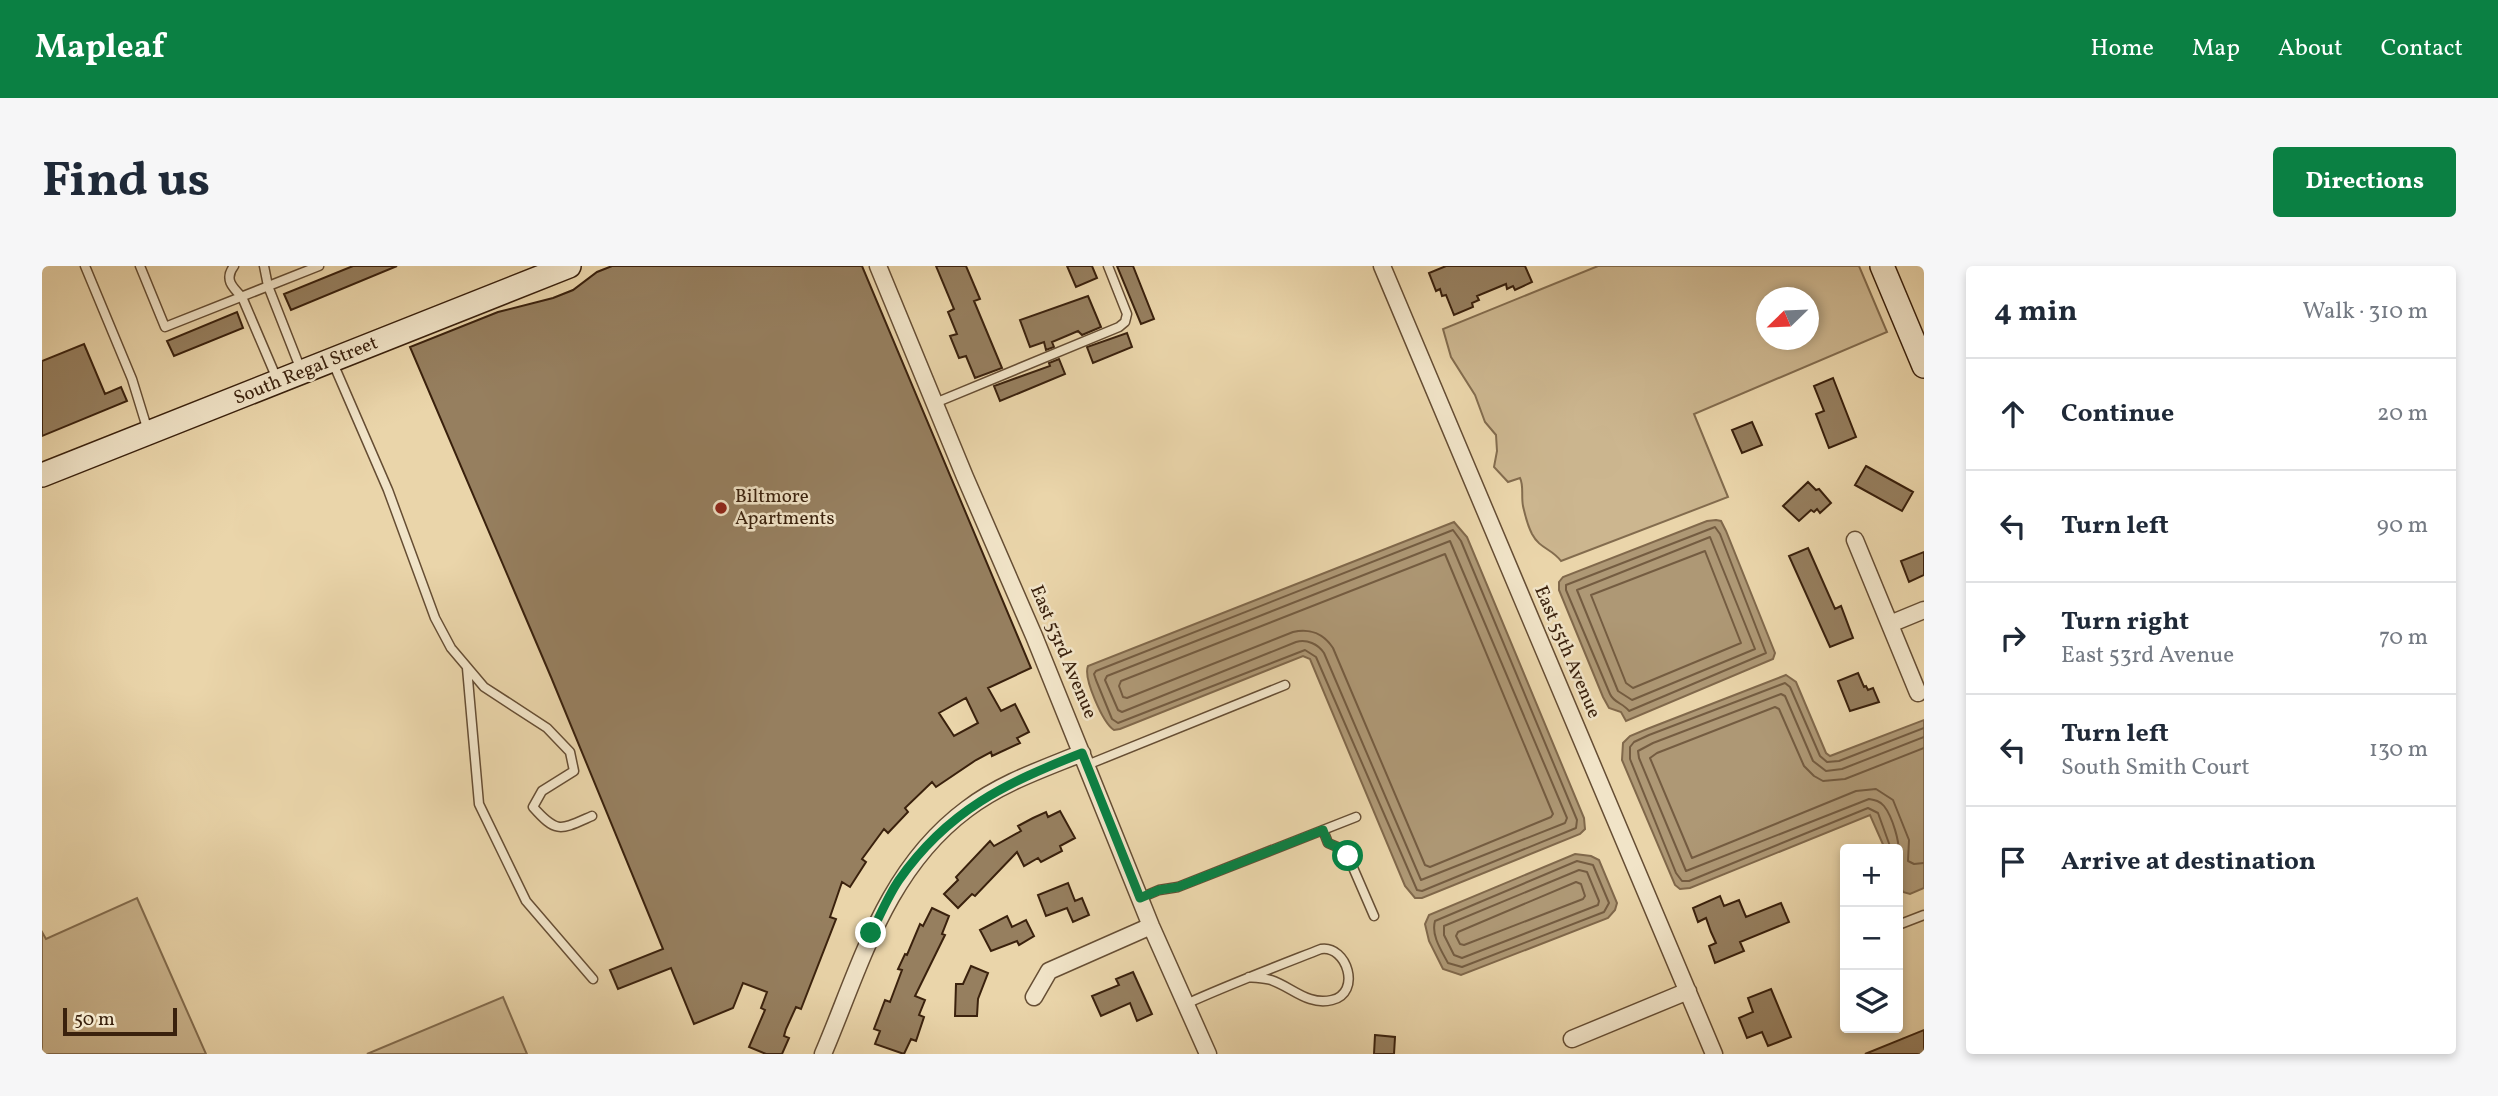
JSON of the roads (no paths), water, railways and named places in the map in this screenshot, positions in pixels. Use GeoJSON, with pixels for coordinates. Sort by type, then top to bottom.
{"type":"FeatureCollection","features":[{"type":"Feature","properties":{"kind":"main road","name":"South Regal Street"},"geometry":{"type":"LineString","coordinates":[[42,475],[331,361],[540,271],[569,266]]}},
{"type":"Feature","properties":{"kind":"main road"},"geometry":{"type":"LineString","coordinates":[[1882,266],[1921,352]]}},
{"type":"Feature","properties":{"kind":"street","name":"East 53rd Avenue"},"geometry":{"type":"LineString","coordinates":[[877,266],[1085,759],[1151,926],[1208,1054]]}},
{"type":"Feature","properties":{"kind":"street","name":"East 55th Avenue"},"geometry":{"type":"LineString","coordinates":[[1382,266],[1714,1054]]}},
{"type":"Feature","properties":{"kind":"street"},"geometry":{"type":"LineString","coordinates":[[1855,540],[1918,693]]}},
{"type":"Feature","properties":{"kind":"street"},"geometry":{"type":"LineString","coordinates":[[1890,624],[1924,610]]}},
{"type":"Feature","properties":{"kind":"street"},"geometry":{"type":"LineString","coordinates":[[823,1054],[871,933],[899,881],[927,846],[967,809],[1021,778],[1085,759]]}},
{"type":"Feature","properties":{"kind":"street"},"geometry":{"type":"LineString","coordinates":[[1034,997],[1049,971],[1151,926]]}},
{"type":"Feature","properties":{"kind":"street"},"geometry":{"type":"LineString","coordinates":[[1572,1039],[1688,991]]}},
{"type":"Feature","properties":{"kind":"lane"},"geometry":{"type":"LineString","coordinates":[[85,266],[132,379],[149,434]]}},
{"type":"Feature","properties":{"kind":"lane"},"geometry":{"type":"LineString","coordinates":[[140,266],[164,327],[319,266]]}},
{"type":"Feature","properties":{"kind":"lane"},"geometry":{"type":"LineString","coordinates":[[234,266],[229,274],[229,281],[242,297],[278,382]]}},
{"type":"Feature","properties":{"kind":"lane"},"geometry":{"type":"LineString","coordinates":[[264,266],[268,286],[302,372]]}},
{"type":"Feature","properties":{"kind":"lane"},"geometry":{"type":"LineString","coordinates":[[935,403],[1119,327],[1128,314],[1108,266]]}},
{"type":"Feature","properties":{"kind":"lane"},"geometry":{"type":"LineString","coordinates":[[331,361],[388,490],[435,618],[451,648],[484,687],[547,728],[570,752],[574,771],[542,791],[533,807],[548,824],[565,828],[592,816]]}},
{"type":"Feature","properties":{"kind":"lane"},"geometry":{"type":"LineString","coordinates":[[467,668],[479,804],[526,901],[593,979]]}},
{"type":"Feature","properties":{"kind":"lane"},"geometry":{"type":"LineString","coordinates":[[1085,759],[1285,685]]}},
{"type":"Feature","properties":{"kind":"lane"},"geometry":{"type":"LineString","coordinates":[[1140,898],[1159,890],[1178,887],[1356,817]]}},
{"type":"Feature","properties":{"kind":"lane"},"geometry":{"type":"LineString","coordinates":[[1323,830],[1328,843],[1342,849],[1348,856],[1374,916]]}},
{"type":"Feature","properties":{"kind":"lane"},"geometry":{"type":"LineString","coordinates":[[1903,923],[1924,915]]}},
{"type":"Feature","properties":{"kind":"lane"},"geometry":{"type":"LineString","coordinates":[[1186,1004],[1249,977],[1321,949],[1330,948],[1338,952],[1349,979],[1348,989],[1343,995],[1333,1000],[1317,1001],[1268,979],[1249,977]]}},
{"type":"Feature","properties":{"kind":"water"},"geometry":{"type":"Polygon","coordinates":[[[1707,521],[1721,521],[1726,531],[1775,653],[1773,659],[1626,721],[1621,712],[1609,708],[1603,697],[1559,590],[1559,582],[1563,577],[1707,521]]]}},
{"type":"Feature","properties":{"kind":"water"},"geometry":{"type":"Polygon","coordinates":[[[1454,522],[1467,537],[1584,818],[1585,829],[1580,834],[1422,898],[1415,898],[1405,886],[1310,659],[1303,656],[1120,729],[1114,730],[1100,710],[1088,680],[1088,666],[1454,522]]]}},
{"type":"Feature","properties":{"kind":"water"},"geometry":{"type":"Polygon","coordinates":[[[1786,675],[1796,682],[1826,753],[1830,756],[1924,720],[1924,888],[1910,894],[1903,892],[1903,844],[1883,844],[1870,815],[1690,888],[1680,889],[1675,885],[1622,760],[1623,743],[1630,736],[1786,675]]]}},
{"type":"Feature","properties":{"kind":"water"},"geometry":{"type":"Polygon","coordinates":[[[1575,854],[1599,860],[1617,903],[1608,918],[1461,975],[1443,969],[1429,941],[1425,924],[1429,915],[1575,854]]]}},
{"type":"Feature","properties":{"kind":"place","name":"Biltmore Apartments"},"geometry":{"type":"Point","coordinates":[721,508]}}]}
